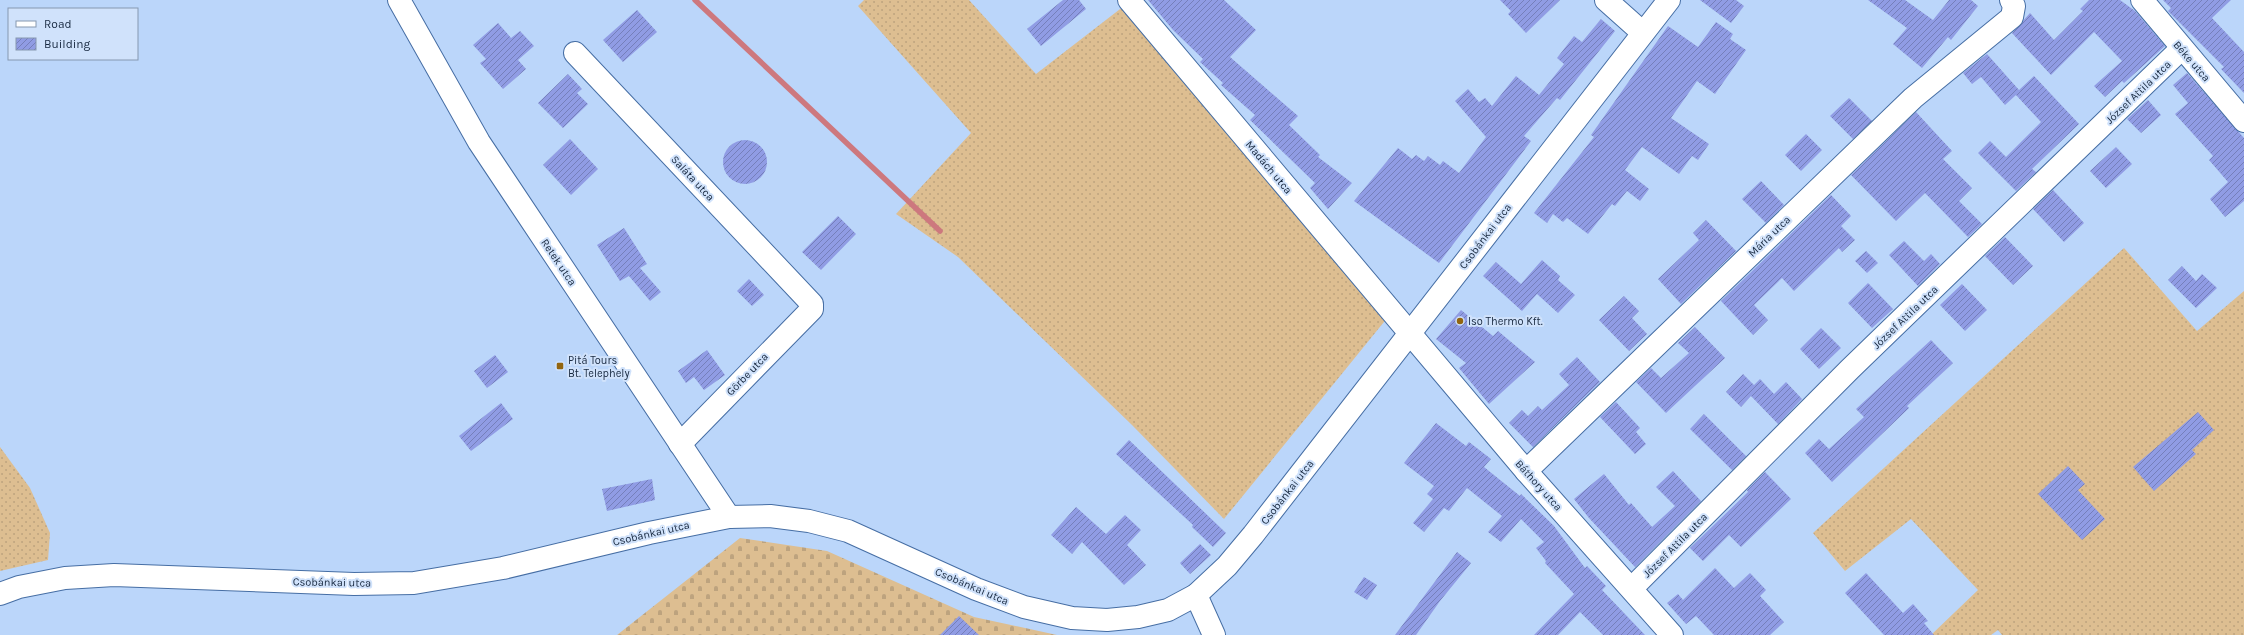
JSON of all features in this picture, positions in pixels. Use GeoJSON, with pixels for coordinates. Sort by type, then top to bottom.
{"type":"FeatureCollection","features":[{"type":"Feature","properties":{"kind":"street","name":"Retek utca"},"geometry":{"type":"LineString","coordinates":[[399,0],[479,142],[728,517]]}},
{"type":"Feature","properties":{"kind":"street","name":"Madách utca"},"geometry":{"type":"LineString","coordinates":[[1129,0],[1410,333]]}},
{"type":"Feature","properties":{"kind":"street"},"geometry":{"type":"LineString","coordinates":[[1606,0],[1643,33]]}},
{"type":"Feature","properties":{"kind":"street","name":"Csobánkai utca"},"geometry":{"type":"LineString","coordinates":[[0,594],[19,587],[65,578],[114,575],[354,584],[414,583],[503,568],[649,533],[728,517],[770,516],[808,521],[848,531],[976,589],[1024,607],[1072,618],[1107,620],[1138,617],[1168,610],[1196,595],[1227,566],[1253,535],[1669,0]]}},
{"type":"Feature","properties":{"kind":"street","name":"Béke utca"},"geometry":{"type":"LineString","coordinates":[[2142,0],[2244,121]]}},
{"type":"Feature","properties":{"kind":"street","name":"Mária utca"},"geometry":{"type":"LineString","coordinates":[[1526,471],[1913,98],[2012,17],[2013,3]]}},
{"type":"Feature","properties":{"kind":"street","name":"József Attila utca"},"geometry":{"type":"LineString","coordinates":[[1632,588],[1850,369],[2182,49]]}},
{"type":"Feature","properties":{"kind":"street","name":"Saláta utca"},"geometry":{"type":"LineString","coordinates":[[575,53],[812,304]]}},
{"type":"Feature","properties":{"kind":"street","name":"Görbe utca"},"geometry":{"type":"LineString","coordinates":[[680,444],[812,308],[812,304]]}},
{"type":"Feature","properties":{"kind":"street","name":"Báthory utca"},"geometry":{"type":"LineString","coordinates":[[1410,333],[1526,471],[1632,588],[1672,635]]}},
{"type":"Feature","properties":{"kind":"street"},"geometry":{"type":"LineString","coordinates":[[1196,595],[1214,635]]}},
{"type":"Feature","properties":{"kind":"green space"},"geometry":{"type":"Polygon","coordinates":[[[864,0],[969,0],[1036,74],[1124,6],[1388,317],[1224,519],[1132,425],[958,257],[896,214],[971,133],[858,6],[864,0]]]}},
{"type":"Feature","properties":{"kind":"green space"},"geometry":{"type":"Polygon","coordinates":[[[2124,248],[2197,331],[2244,291],[2244,635],[2002,635],[1998,630],[1991,635],[1931,635],[1978,590],[1911,519],[1845,571],[1813,533],[2124,248]]]}},
{"type":"Feature","properties":{"kind":"green space"},"geometry":{"type":"Polygon","coordinates":[[[0,447],[30,488],[50,533],[48,560],[0,571],[0,447]]]}},
{"type":"Feature","properties":{"kind":"green space"},"geometry":{"type":"Polygon","coordinates":[[[740,538],[827,551],[974,617],[1057,635],[617,635],[740,538]]]}},
{"type":"Feature","properties":{"kind":"building"},"geometry":{"type":"Polygon","coordinates":[[[1063,0],[1079,0],[1086,9],[1041,46],[1027,29],[1063,0]]]}},
{"type":"Feature","properties":{"kind":"building"},"geometry":{"type":"Polygon","coordinates":[[[1148,0],[1224,0],[1256,30],[1230,57],[1298,116],[1289,125],[1320,155],[1318,157],[1352,183],[1328,209],[1310,188],[1315,183],[1250,120],[1255,115],[1221,85],[1223,83],[1200,62],[1203,59],[1173,30],[1148,0]]]}},
{"type":"Feature","properties":{"kind":"building"},"geometry":{"type":"Polygon","coordinates":[[[1500,0],[1560,0],[1526,33],[1508,14],[1511,11],[1500,0]]]}},
{"type":"Feature","properties":{"kind":"building"},"geometry":{"type":"Polygon","coordinates":[[[1700,0],[1736,0],[1744,6],[1731,23],[1700,0]]]}},
{"type":"Feature","properties":{"kind":"building"},"geometry":{"type":"Polygon","coordinates":[[[1868,0],[1905,0],[1933,20],[1949,0],[1971,0],[1978,6],[1951,40],[1948,37],[1922,68],[1893,44],[1907,28],[1868,0]]]}},
{"type":"Feature","properties":{"kind":"building"},"geometry":{"type":"Polygon","coordinates":[[[2089,0],[2120,0],[2135,11],[2165,46],[2124,83],[2122,81],[2105,97],[2094,86],[2122,61],[2094,32],[2051,75],[2012,33],[2030,13],[2054,40],[2083,11],[2080,9],[2089,0]]]}},
{"type":"Feature","properties":{"kind":"building"},"geometry":{"type":"Polygon","coordinates":[[[2163,0],[2231,0],[2212,18],[2244,52],[2244,93],[2221,69],[2224,67],[2168,11],[2171,8],[2163,0]]]}},
{"type":"Feature","properties":{"kind":"building"},"geometry":{"type":"Polygon","coordinates":[[[637,10],[657,32],[623,62],[603,40],[637,10]]]}},
{"type":"Feature","properties":{"kind":"building"},"geometry":{"type":"Polygon","coordinates":[[[1601,19],[1615,31],[1560,100],[1557,98],[1524,136],[1531,141],[1439,263],[1354,201],[1398,148],[1412,159],[1416,155],[1424,161],[1428,156],[1440,165],[1443,161],[1459,173],[1486,137],[1455,101],[1468,89],[1479,102],[1485,98],[1492,106],[1516,76],[1539,95],[1564,64],[1557,58],[1574,36],[1582,42],[1601,19]]]}},
{"type":"Feature","properties":{"kind":"building"},"geometry":{"type":"Polygon","coordinates":[[[1716,22],[1733,34],[1730,39],[1746,50],[1715,94],[1697,81],[1671,118],[1709,144],[1698,160],[1692,156],[1679,174],[1642,147],[1625,170],[1649,189],[1640,201],[1627,191],[1615,206],[1612,204],[1588,234],[1567,218],[1563,222],[1553,214],[1547,223],[1534,213],[1594,137],[1591,135],[1668,26],[1698,47],[1716,22]]]}},
{"type":"Feature","properties":{"kind":"building"},"geometry":{"type":"Polygon","coordinates":[[[498,23],[511,38],[520,31],[534,46],[518,60],[526,69],[503,89],[480,63],[486,59],[473,45],[498,23]]]}},
{"type":"Feature","properties":{"kind":"building"},"geometry":{"type":"Polygon","coordinates":[[[1987,54],[2019,90],[2034,76],[2079,124],[2032,169],[2036,172],[2016,191],[1978,153],[1990,141],[2006,157],[2041,122],[2016,95],[2005,105],[1981,77],[1972,84],[1963,73],[1987,54]]]}},
{"type":"Feature","properties":{"kind":"building"},"geometry":{"type":"Polygon","coordinates":[[[2187,73],[2244,138],[2244,201],[2225,217],[2210,199],[2228,182],[2209,160],[2213,156],[2175,114],[2188,103],[2173,85],[2187,73]]]}},
{"type":"Feature","properties":{"kind":"building"},"geometry":{"type":"Polygon","coordinates":[[[568,74],[582,89],[577,93],[588,104],[563,128],[538,103],[568,74]]]}},
{"type":"Feature","properties":{"kind":"building"},"geometry":{"type":"Polygon","coordinates":[[[1849,98],[1872,121],[1853,139],[1830,116],[1849,98]]]}},
{"type":"Feature","properties":{"kind":"building"},"geometry":{"type":"Polygon","coordinates":[[[2148,100],[2161,115],[2141,133],[2127,119],[2148,100]]]}},
{"type":"Feature","properties":{"kind":"building"},"geometry":{"type":"Polygon","coordinates":[[[1916,112],[1952,151],[1943,159],[1972,188],[1959,201],[1982,224],[1968,237],[1925,193],[1896,221],[1851,175],[1916,112]]]}},
{"type":"Feature","properties":{"kind":"building"},"geometry":{"type":"Polygon","coordinates":[[[1806,134],[1822,150],[1801,171],[1785,155],[1806,134]]]}},
{"type":"Feature","properties":{"kind":"building"},"geometry":{"type":"Polygon","coordinates":[[[570,139],[598,169],[571,195],[543,165],[570,139]]]}},
{"type":"Feature","properties":{"kind":"building"},"geometry":{"type":"Polygon","coordinates":[[[741,140],[749,140],[761,146],[767,158],[767,166],[761,178],[749,184],[741,184],[729,178],[723,166],[723,158],[729,146],[741,140]]]}},
{"type":"Feature","properties":{"kind":"building"},"geometry":{"type":"Polygon","coordinates":[[[2116,147],[2132,164],[2106,188],[2090,171],[2116,147]]]}},
{"type":"Feature","properties":{"kind":"building"},"geometry":{"type":"Polygon","coordinates":[[[1761,181],[1784,205],[1766,223],[1742,199],[1761,181]]]}},
{"type":"Feature","properties":{"kind":"building"},"geometry":{"type":"Polygon","coordinates":[[[2053,190],[2084,223],[2064,242],[2033,209],[2053,190]]]}},
{"type":"Feature","properties":{"kind":"building"},"geometry":{"type":"Polygon","coordinates":[[[1831,195],[1851,216],[1841,226],[1855,240],[1842,252],[1839,248],[1794,291],[1782,278],[1754,305],[1768,320],[1753,335],[1721,301],[1831,195]]]}},
{"type":"Feature","properties":{"kind":"building"},"geometry":{"type":"Polygon","coordinates":[[[838,216],[856,234],[821,270],[802,252],[838,216]]]}},
{"type":"Feature","properties":{"kind":"building"},"geometry":{"type":"Polygon","coordinates":[[[1706,220],[1736,251],[1681,304],[1658,279],[1699,240],[1693,233],[1706,220]]]}},
{"type":"Feature","properties":{"kind":"building"},"geometry":{"type":"Polygon","coordinates":[[[624,228],[647,264],[640,268],[661,292],[650,301],[629,276],[620,281],[597,245],[624,228]]]}},
{"type":"Feature","properties":{"kind":"building"},"geometry":{"type":"Polygon","coordinates":[[[2005,237],[2033,266],[2013,285],[1985,256],[2005,237]]]}},
{"type":"Feature","properties":{"kind":"building"},"geometry":{"type":"Polygon","coordinates":[[[1904,241],[1924,261],[1931,254],[1940,264],[1918,286],[1889,255],[1904,241]]]}},
{"type":"Feature","properties":{"kind":"building"},"geometry":{"type":"Polygon","coordinates":[[[1866,251],[1878,263],[1867,273],[1855,261],[1866,251]]]}},
{"type":"Feature","properties":{"kind":"building"},"geometry":{"type":"Polygon","coordinates":[[[1542,260],[1560,276],[1558,280],[1575,295],[1558,313],[1537,294],[1522,311],[1483,276],[1496,262],[1521,284],[1542,260]]]}},
{"type":"Feature","properties":{"kind":"building"},"geometry":{"type":"Polygon","coordinates":[[[2182,266],[2196,281],[2202,274],[2217,288],[2196,308],[2168,280],[2182,266]]]}},
{"type":"Feature","properties":{"kind":"building"},"geometry":{"type":"Polygon","coordinates":[[[749,279],[764,295],[752,306],[737,291],[749,279]]]}},
{"type":"Feature","properties":{"kind":"building"},"geometry":{"type":"Polygon","coordinates":[[[1868,283],[1893,309],[1872,328],[1848,303],[1868,283]]]}},
{"type":"Feature","properties":{"kind":"building"},"geometry":{"type":"Polygon","coordinates":[[[1962,284],[1987,310],[1965,331],[1940,305],[1962,284]]]}},
{"type":"Feature","properties":{"kind":"building"},"geometry":{"type":"Polygon","coordinates":[[[1624,296],[1639,311],[1632,318],[1647,334],[1629,351],[1599,320],[1624,296]]]}},
{"type":"Feature","properties":{"kind":"building"},"geometry":{"type":"Polygon","coordinates":[[[1461,310],[1493,336],[1498,331],[1535,362],[1489,404],[1459,368],[1466,363],[1436,339],[1461,310]]]}},
{"type":"Feature","properties":{"kind":"building"},"geometry":{"type":"Polygon","coordinates":[[[1695,327],[1725,358],[1666,413],[1636,382],[1651,368],[1661,378],[1689,353],[1678,343],[1695,327]]]}},
{"type":"Feature","properties":{"kind":"building"},"geometry":{"type":"Polygon","coordinates":[[[1821,328],[1841,348],[1819,369],[1800,349],[1821,328]]]}},
{"type":"Feature","properties":{"kind":"building"},"geometry":{"type":"Polygon","coordinates":[[[1931,340],[1953,363],[1907,406],[1909,408],[1832,482],[1805,453],[1819,439],[1829,449],[1864,417],[1856,409],[1931,340]]]}},
{"type":"Feature","properties":{"kind":"building"},"geometry":{"type":"Polygon","coordinates":[[[707,350],[725,375],[704,390],[694,377],[686,383],[678,371],[707,350]]]}},
{"type":"Feature","properties":{"kind":"building"},"geometry":{"type":"Polygon","coordinates":[[[495,355],[508,372],[487,388],[474,371],[495,355]]]}},
{"type":"Feature","properties":{"kind":"building"},"geometry":{"type":"Polygon","coordinates":[[[1577,357],[1600,382],[1533,447],[1509,423],[1522,410],[1528,416],[1538,406],[1542,410],[1569,385],[1559,374],[1577,357]]]}},
{"type":"Feature","properties":{"kind":"building"},"geometry":{"type":"Polygon","coordinates":[[[1743,374],[1754,385],[1760,379],[1774,394],[1786,382],[1802,399],[1778,424],[1751,396],[1741,407],[1726,392],[1743,374]]]}},
{"type":"Feature","properties":{"kind":"building"},"geometry":{"type":"Polygon","coordinates":[[[1616,402],[1640,428],[1636,432],[1646,444],[1635,454],[1600,417],[1616,402]]]}},
{"type":"Feature","properties":{"kind":"building"},"geometry":{"type":"Polygon","coordinates":[[[501,403],[513,419],[471,451],[459,436],[501,403]]]}},
{"type":"Feature","properties":{"kind":"building"},"geometry":{"type":"Polygon","coordinates":[[[2198,412],[2214,430],[2192,450],[2196,454],[2154,491],[2133,467],[2198,412]]]}},
{"type":"Feature","properties":{"kind":"building"},"geometry":{"type":"Polygon","coordinates":[[[1704,414],[1746,456],[1732,470],[1690,429],[1704,414]]]}},
{"type":"Feature","properties":{"kind":"building"},"geometry":{"type":"Polygon","coordinates":[[[1436,423],[1466,446],[1469,442],[1491,459],[1484,467],[1520,496],[1521,494],[1554,526],[1585,568],[1587,566],[1606,586],[1602,590],[1645,635],[1603,635],[1580,612],[1558,635],[1534,635],[1574,594],[1545,563],[1546,561],[1536,548],[1544,542],[1521,519],[1501,542],[1488,532],[1502,516],[1467,488],[1449,511],[1444,508],[1424,532],[1413,523],[1433,499],[1427,494],[1434,486],[1404,463],[1436,423]]]}},
{"type":"Feature","properties":{"kind":"building"},"geometry":{"type":"Polygon","coordinates":[[[1129,440],[1226,533],[1213,547],[1192,527],[1193,525],[1116,454],[1129,440]]]}},
{"type":"Feature","properties":{"kind":"building"},"geometry":{"type":"Polygon","coordinates":[[[2068,466],[2085,484],[2078,490],[2105,519],[2082,540],[2038,494],[2068,466]]]}},
{"type":"Feature","properties":{"kind":"building"},"geometry":{"type":"Polygon","coordinates":[[[1673,471],[1701,501],[1635,567],[1589,518],[1574,499],[1604,474],[1629,505],[1631,503],[1652,527],[1675,506],[1656,487],[1673,471]]]}},
{"type":"Feature","properties":{"kind":"building"},"geometry":{"type":"Polygon","coordinates":[[[1765,472],[1791,499],[1741,547],[1729,535],[1703,561],[1690,548],[1748,492],[1747,490],[1765,472]]]}},
{"type":"Feature","properties":{"kind":"building"},"geometry":{"type":"Polygon","coordinates":[[[652,479],[655,500],[607,511],[602,489],[652,479]]]}},
{"type":"Feature","properties":{"kind":"building"},"geometry":{"type":"Polygon","coordinates":[[[1076,507],[1106,534],[1125,515],[1141,530],[1127,545],[1146,565],[1124,585],[1082,542],[1072,554],[1051,535],[1076,507]]]}},
{"type":"Feature","properties":{"kind":"building"},"geometry":{"type":"Polygon","coordinates":[[[1200,544],[1211,555],[1190,574],[1180,563],[1200,544]]]}},
{"type":"Feature","properties":{"kind":"building"},"geometry":{"type":"Polygon","coordinates":[[[1457,552],[1471,563],[1440,601],[1416,635],[1395,635],[1457,552]]]}},
{"type":"Feature","properties":{"kind":"building"},"geometry":{"type":"Polygon","coordinates":[[[1715,568],[1734,588],[1750,573],[1766,590],[1760,596],[1784,622],[1770,635],[1714,635],[1696,616],[1686,624],[1667,603],[1678,594],[1683,600],[1715,568]]]}},
{"type":"Feature","properties":{"kind":"building"},"geometry":{"type":"Polygon","coordinates":[[[1866,573],[1903,613],[1913,604],[1928,621],[1924,623],[1934,635],[1884,635],[1845,593],[1866,573]]]}},
{"type":"Feature","properties":{"kind":"building"},"geometry":{"type":"Polygon","coordinates":[[[1364,577],[1377,585],[1367,600],[1354,592],[1364,577]]]}},
{"type":"Feature","properties":{"kind":"building"},"geometry":{"type":"Polygon","coordinates":[[[959,616],[979,635],[940,635],[959,616]]]}},
{"type":"Feature","properties":{"kind":"waterway"},"geometry":{"type":"LineString","coordinates":[[695,0],[940,231]]}},
{"type":"Feature","properties":{"kind":"place","name":"Iso Thermo Kft."},"geometry":{"type":"Point","coordinates":[1460,321]}},
{"type":"Feature","properties":{"kind":"place","name":"Pitá Tours Bt. Telephely"},"geometry":{"type":"Point","coordinates":[560,366]}}]}
